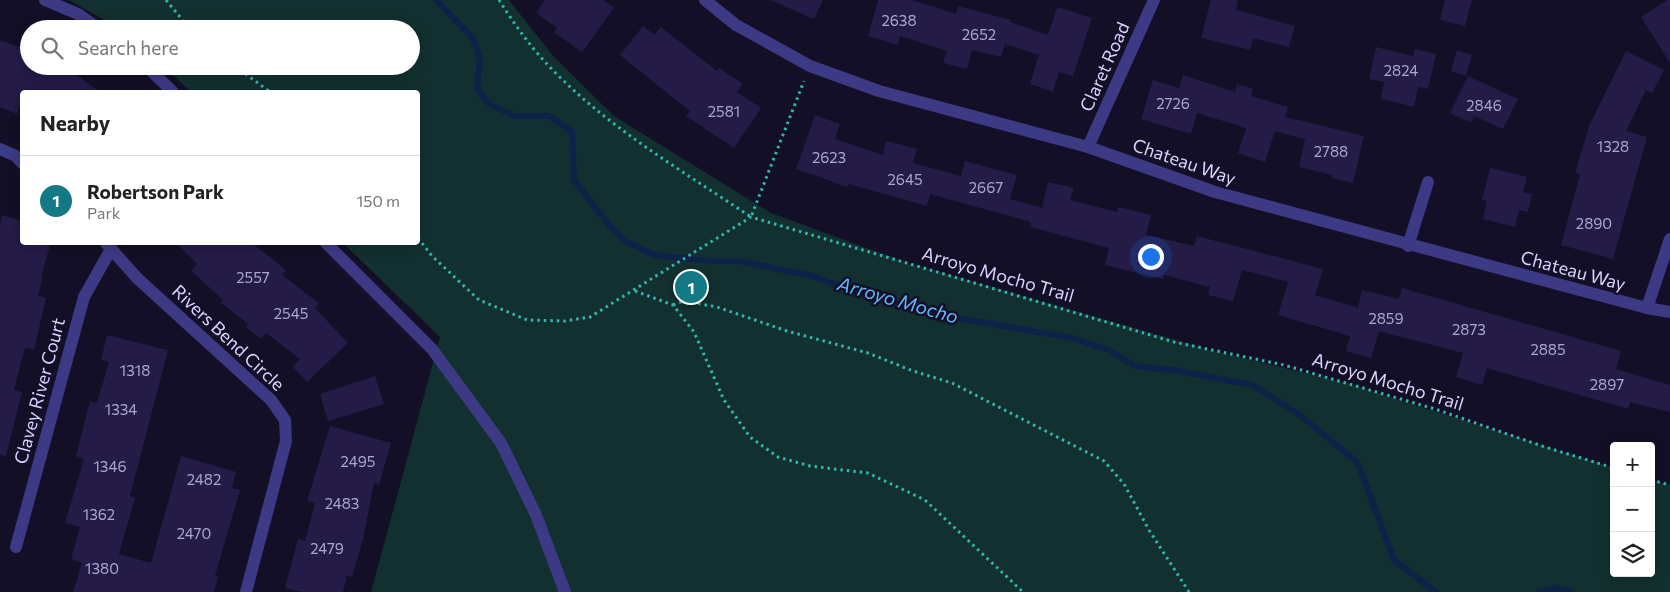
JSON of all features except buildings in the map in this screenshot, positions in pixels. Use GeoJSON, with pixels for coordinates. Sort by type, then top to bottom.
{"type":"FeatureCollection","features":[{"type":"Feature","properties":{"kind":"street"},"geometry":{"type":"LineString","coordinates":[[45,0],[78,14],[86,20]]}},
{"type":"Feature","properties":{"kind":"street","name":"Chateau Way"},"geometry":{"type":"LineString","coordinates":[[705,0],[736,25],[810,66],[879,91],[1088,147],[1215,192],[1408,246],[1647,308],[1670,312]]}},
{"type":"Feature","properties":{"kind":"street","name":"Claret Road"},"geometry":{"type":"LineString","coordinates":[[1088,147],[1154,0]]}},
{"type":"Feature","properties":{"kind":"street"},"geometry":{"type":"LineString","coordinates":[[155,75],[171,90]]}},
{"type":"Feature","properties":{"kind":"street"},"geometry":{"type":"LineString","coordinates":[[0,149],[20,162]]}},
{"type":"Feature","properties":{"kind":"street"},"geometry":{"type":"LineString","coordinates":[[1408,246],[1428,182]]}},
{"type":"Feature","properties":{"kind":"street"},"geometry":{"type":"LineString","coordinates":[[1647,308],[1670,239]]}},
{"type":"Feature","properties":{"kind":"street"},"geometry":{"type":"LineString","coordinates":[[328,245],[432,349],[501,443],[536,515],[565,592]]}},
{"type":"Feature","properties":{"kind":"street","name":"Clavey River Court"},"geometry":{"type":"LineString","coordinates":[[16,547],[84,297],[108,246]]}},
{"type":"Feature","properties":{"kind":"street","name":"Rivers Bend Circle"},"geometry":{"type":"LineString","coordinates":[[108,246],[137,278],[271,400],[285,420],[286,441],[246,592]]}},
{"type":"Feature","properties":{"kind":"path"},"geometry":{"type":"LineString","coordinates":[[166,0],[183,20]]}},
{"type":"Feature","properties":{"kind":"path","name":"Arroyo Mocho Trail"},"geometry":{"type":"LineString","coordinates":[[499,0],[546,64],[583,99],[624,131],[751,217],[1174,342],[1293,367],[1435,409],[1545,448],[1610,467]]}},
{"type":"Feature","properties":{"kind":"path"},"geometry":{"type":"LineString","coordinates":[[420,241],[432,256],[479,300],[527,320],[565,321],[590,317],[635,291],[751,217],[810,66]]}},
{"type":"Feature","properties":{"kind":"path"},"geometry":{"type":"LineString","coordinates":[[247,75],[267,90]]}},
{"type":"Feature","properties":{"kind":"path"},"geometry":{"type":"LineString","coordinates":[[635,291],[673,305],[694,332],[724,400],[750,437],[778,457],[810,466],[868,473],[925,500],[1023,592]]}},
{"type":"Feature","properties":{"kind":"path"},"geometry":{"type":"LineString","coordinates":[[673,305],[684,301],[717,307],[787,331],[868,353],[913,371],[952,383],[1104,461],[1124,484],[1149,530],[1189,592]]}},
{"type":"Feature","properties":{"kind":"path"},"geometry":{"type":"LineString","coordinates":[[1655,481],[1670,485]]}},
{"type":"Feature","properties":{"kind":"green space"},"geometry":{"type":"Polygon","coordinates":[[[69,0],[509,0],[554,57],[614,116],[771,213],[905,262],[1214,351],[1343,382],[1610,467],[1610,577],[1655,577],[1655,481],[1670,485],[1670,592],[371,592],[440,337],[345,245],[420,245],[420,90],[189,90],[173,75],[420,75],[420,20],[104,20],[69,0]]]}},
{"type":"Feature","properties":{"kind":"waterway","name":"Arroyo Mocho"},"geometry":{"type":"LineString","coordinates":[[436,0],[473,38],[480,59],[477,89],[489,104],[515,116],[549,116],[572,132],[574,180],[608,224],[625,241],[654,255],[710,261],[740,261],[812,276],[876,298],[929,313],[1072,338],[1109,350],[1135,366],[1179,371],[1252,385],[1296,412],[1358,463],[1394,560],[1436,592]]}},
{"type":"Feature","properties":{"kind":"waterway","name":"Arroyo Mocho"},"geometry":{"type":"LineString","coordinates":[[1539,592],[1556,588],[1571,592]]}},
{"type":"Feature","properties":{"kind":"place","name":"Robertson Park"},"geometry":{"type":"Point","coordinates":[691,287]}}]}
